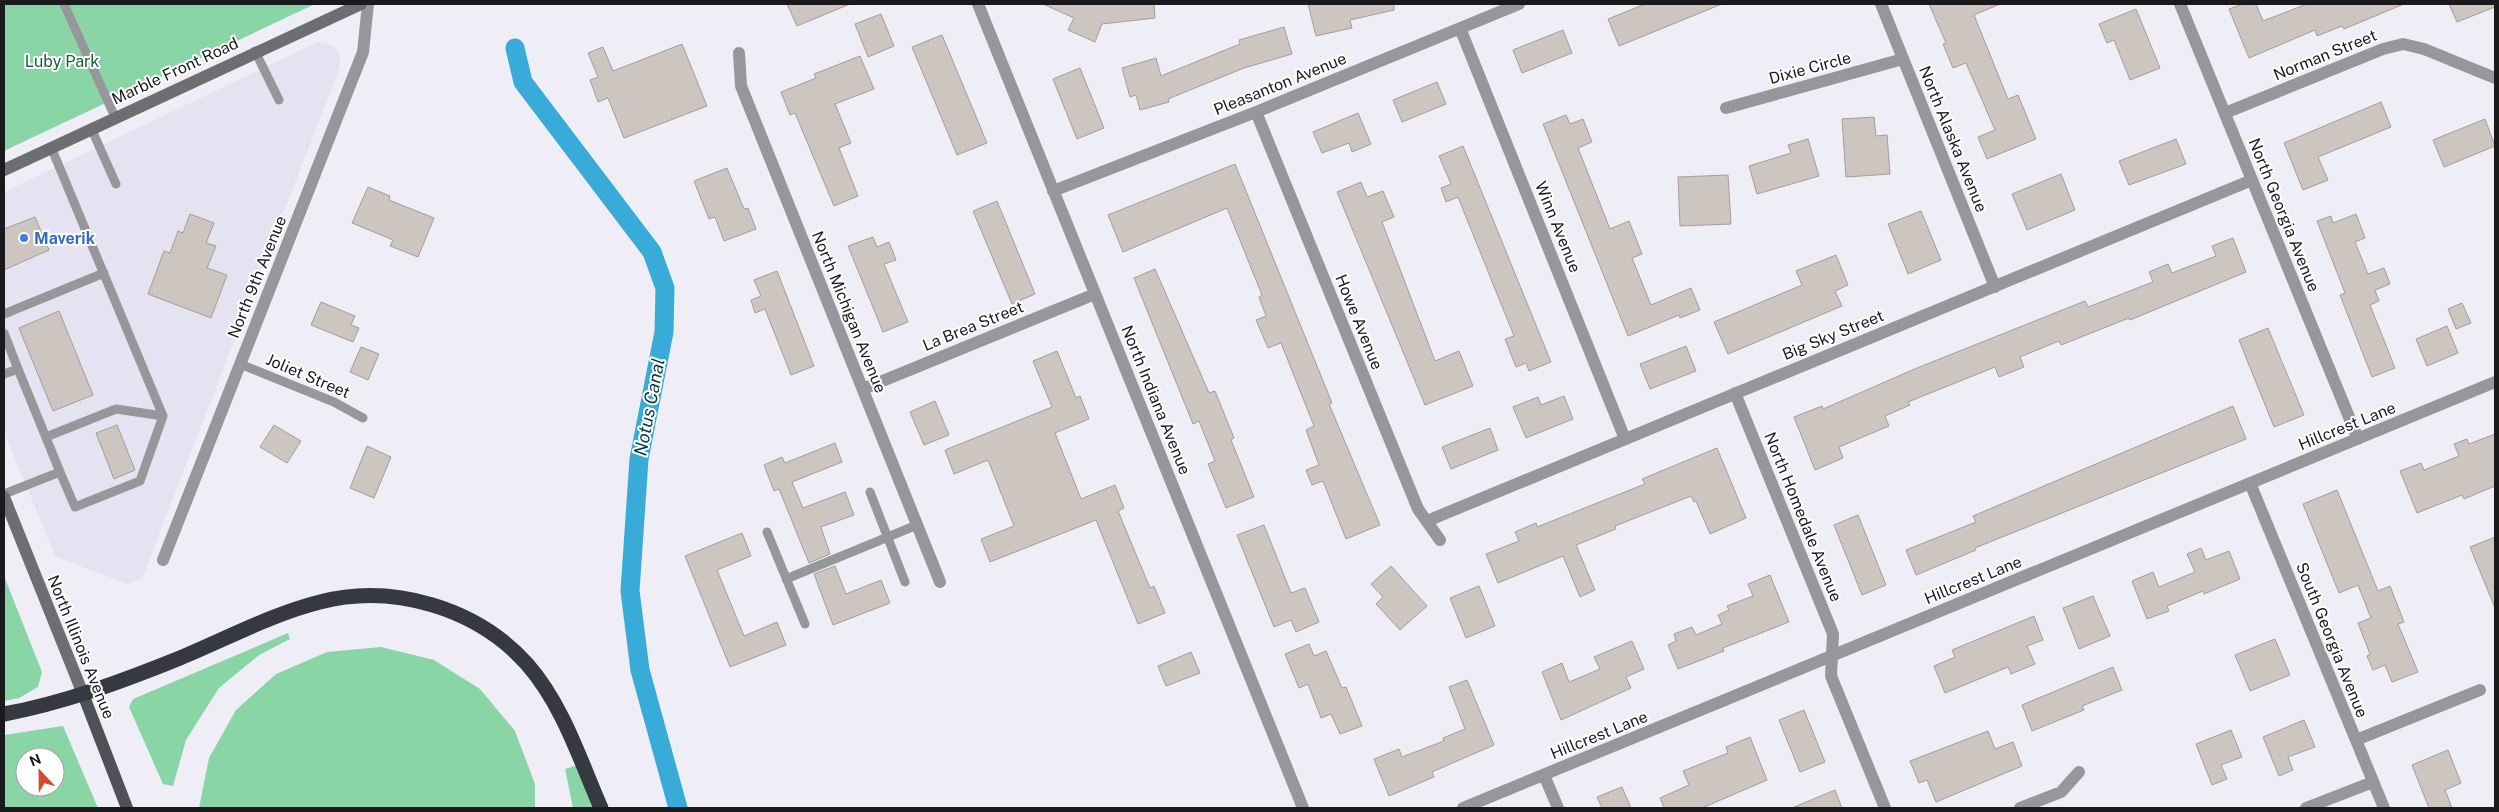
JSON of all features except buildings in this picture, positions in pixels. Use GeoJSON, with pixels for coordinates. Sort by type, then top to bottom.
{"type":"FeatureCollection","features":[{"type":"Feature","properties":{"kind":"highway"},"geometry":{"type":"LineString","coordinates":[[4,714],[83,694],[179,659],[287,612],[322,601],[361,597],[400,598],[441,607],[474,621],[502,641],[527,665],[557,708],[601,808]]}},
{"type":"Feature","properties":{"kind":"main road","name":"North Illinois Avenue"},"geometry":{"type":"LineString","coordinates":[[83,694],[127,808]]}},
{"type":"Feature","properties":{"kind":"street","name":"Marble Front Road"},"geometry":{"type":"LineString","coordinates":[[4,170],[115,116],[361,4]]}},
{"type":"Feature","properties":{"kind":"street","name":"North 9th Avenue"},"geometry":{"type":"LineString","coordinates":[[163,560],[363,52],[368,4]]}},
{"type":"Feature","properties":{"kind":"street","name":"North Indiana Avenue"},"geometry":{"type":"LineString","coordinates":[[978,4],[1303,808]]}},
{"type":"Feature","properties":{"kind":"street","name":"Pleasanton Avenue"},"geometry":{"type":"LineString","coordinates":[[1053,191],[1256,112],[1519,4]]}},
{"type":"Feature","properties":{"kind":"street","name":"North Alaska Avenue"},"geometry":{"type":"LineString","coordinates":[[1881,4],[1995,286]]}},
{"type":"Feature","properties":{"kind":"street","name":"North Georgia Avenue"},"geometry":{"type":"LineString","coordinates":[[2180,4],[2358,439]]}},
{"type":"Feature","properties":{"kind":"street","name":"Winn Avenue"},"geometry":{"type":"LineString","coordinates":[[1460,28],[1625,439]]}},
{"type":"Feature","properties":{"kind":"street","name":"Norman Street"},"geometry":{"type":"LineString","coordinates":[[2224,113],[2383,49],[2403,44],[2424,49],[2495,78]]}},
{"type":"Feature","properties":{"kind":"street","name":"North Michigan Avenue"},"geometry":{"type":"LineString","coordinates":[[739,53],[741,86],[940,582]]}},
{"type":"Feature","properties":{"kind":"street","name":"Dixie Circle"},"geometry":{"type":"LineString","coordinates":[[1726,108],[1903,59]]}},
{"type":"Feature","properties":{"kind":"street","name":"Howe Avenue"},"geometry":{"type":"LineString","coordinates":[[1256,112],[1418,509],[1440,540]]}},
{"type":"Feature","properties":{"kind":"street","name":"Big Sky Street"},"geometry":{"type":"LineString","coordinates":[[1427,521],[2252,180]]}},
{"type":"Feature","properties":{"kind":"street","name":"La Brea Street"},"geometry":{"type":"LineString","coordinates":[[863,389],[1095,294]]}},
{"type":"Feature","properties":{"kind":"street","name":"Hillcrest Lane"},"geometry":{"type":"LineString","coordinates":[[1463,808],[2495,382]]}},
{"type":"Feature","properties":{"kind":"street","name":"North Homedale Avenue"},"geometry":{"type":"LineString","coordinates":[[1735,393],[1833,634],[1831,676],[1885,808]]}},
{"type":"Feature","properties":{"kind":"street","name":"South Georgia Avenue"},"geometry":{"type":"LineString","coordinates":[[2250,484],[2384,808]]}},
{"type":"Feature","properties":{"kind":"street","name":"North Illinois Avenue"},"geometry":{"type":"LineString","coordinates":[[4,496],[83,694]]}},
{"type":"Feature","properties":{"kind":"street"},"geometry":{"type":"LineString","coordinates":[[2356,740],[2480,690]]}},
{"type":"Feature","properties":{"kind":"street"},"geometry":{"type":"LineString","coordinates":[[2020,808],[2061,792],[2079,772]]}},
{"type":"Feature","properties":{"kind":"street"},"geometry":{"type":"LineString","coordinates":[[1544,775],[1558,808]]}},
{"type":"Feature","properties":{"kind":"street"},"geometry":{"type":"LineString","coordinates":[[2306,808],[2373,782]]}},
{"type":"Feature","properties":{"kind":"lane"},"geometry":{"type":"LineString","coordinates":[[64,4],[115,116]]}},
{"type":"Feature","properties":{"kind":"lane"},"geometry":{"type":"LineString","coordinates":[[255,51],[279,100]]}},
{"type":"Feature","properties":{"kind":"lane"},"geometry":{"type":"LineString","coordinates":[[91,128],[116,184]]}},
{"type":"Feature","properties":{"kind":"lane"},"geometry":{"type":"LineString","coordinates":[[4,333],[75,507],[140,481],[163,416],[51,147]]}},
{"type":"Feature","properties":{"kind":"lane"},"geometry":{"type":"LineString","coordinates":[[4,314],[104,273]]}},
{"type":"Feature","properties":{"kind":"lane","name":"Joliet Street"},"geometry":{"type":"LineString","coordinates":[[240,364],[334,402],[363,418]]}},
{"type":"Feature","properties":{"kind":"lane"},"geometry":{"type":"LineString","coordinates":[[4,374],[18,369]]}},
{"type":"Feature","properties":{"kind":"lane"},"geometry":{"type":"LineString","coordinates":[[46,438],[116,409],[163,416]]}},
{"type":"Feature","properties":{"kind":"lane"},"geometry":{"type":"LineString","coordinates":[[4,496],[60,472]]}},
{"type":"Feature","properties":{"kind":"lane"},"geometry":{"type":"LineString","coordinates":[[870,492],[905,582]]}},
{"type":"Feature","properties":{"kind":"lane"},"geometry":{"type":"LineString","coordinates":[[786,579],[917,525]]}},
{"type":"Feature","properties":{"kind":"lane"},"geometry":{"type":"LineString","coordinates":[[767,532],[805,624]]}},
{"type":"Feature","properties":{"kind":"shaded area"},"geometry":{"type":"Polygon","coordinates":[[[318,42],[334,46],[340,55],[340,67],[142,579],[127,584],[55,556],[4,432],[4,192],[318,42]]]}},
{"type":"Feature","properties":{"kind":"green space","name":"Luby Park"},"geometry":{"type":"Polygon","coordinates":[[[4,4],[315,4],[4,151],[4,4]]]}},
{"type":"Feature","properties":{"kind":"green space"},"geometry":{"type":"Polygon","coordinates":[[[4,576],[42,672],[38,687],[19,698],[4,701],[4,576]]]}},
{"type":"Feature","properties":{"kind":"green space"},"geometry":{"type":"Polygon","coordinates":[[[288,633],[290,639],[259,655],[219,688],[186,740],[173,786],[163,784],[129,707],[133,699],[288,633]]]}},
{"type":"Feature","properties":{"kind":"green space"},"geometry":{"type":"Polygon","coordinates":[[[381,647],[434,660],[480,689],[515,731],[535,784],[535,808],[199,808],[209,758],[236,710],[276,674],[327,652],[381,647]]]}},
{"type":"Feature","properties":{"kind":"green space"},"geometry":{"type":"Polygon","coordinates":[[[63,726],[98,808],[4,808],[4,735],[63,726]]]}},
{"type":"Feature","properties":{"kind":"green space"},"geometry":{"type":"Polygon","coordinates":[[[577,765],[605,808],[573,808],[565,769],[577,765]]]}},
{"type":"Feature","properties":{"kind":"waterway","name":"Notus Canal"},"geometry":{"type":"LineString","coordinates":[[515,48],[523,82],[652,252],[665,288],[664,332],[639,459],[630,591],[640,670],[678,808]]}},
{"type":"Feature","properties":{"kind":"place","name":"Maverik"},"geometry":{"type":"Point","coordinates":[24,238]}}]}
